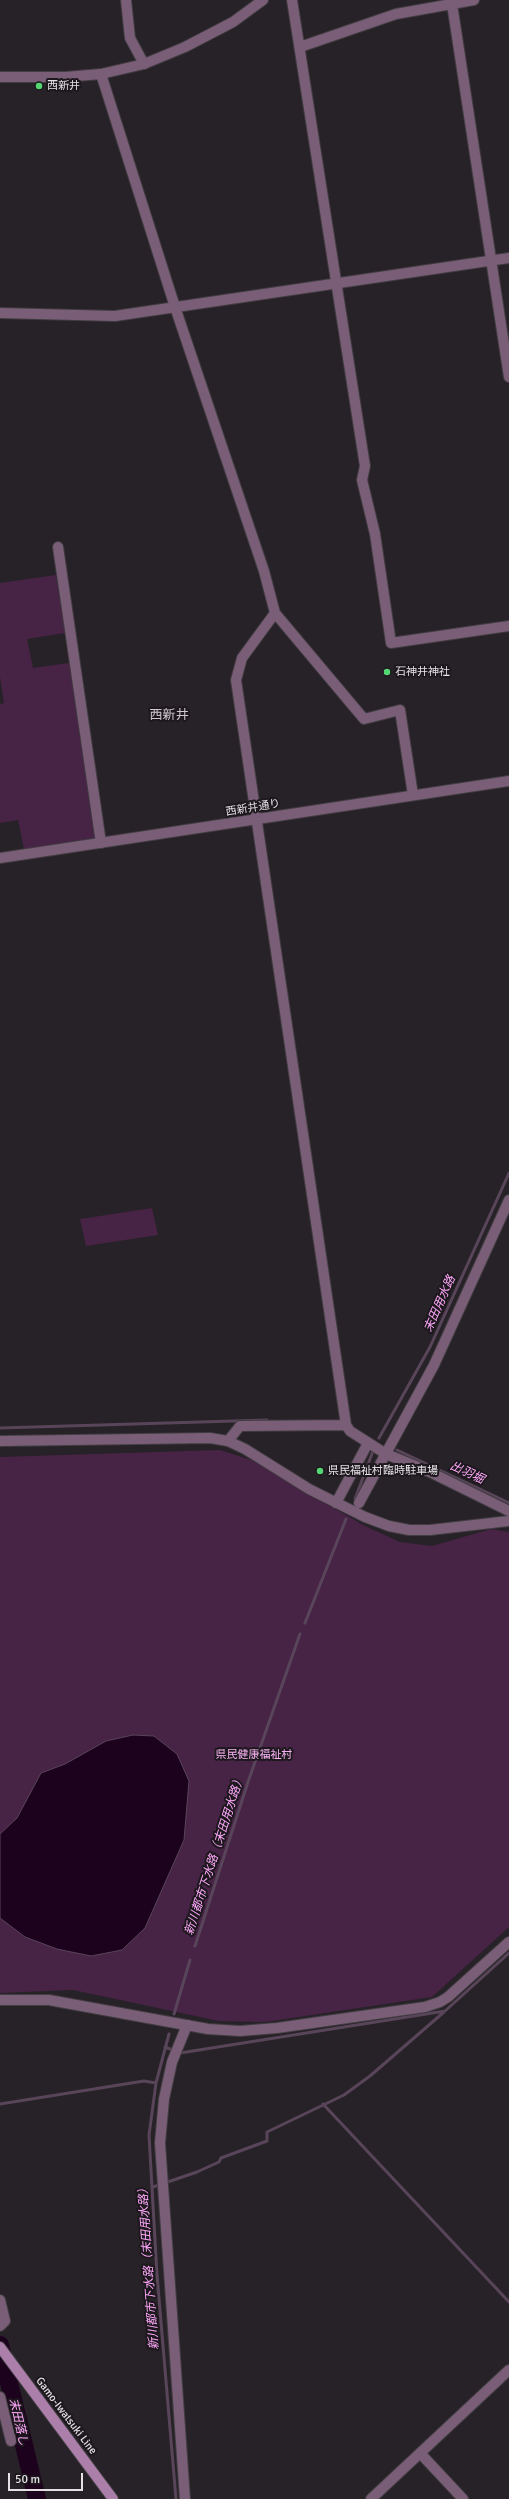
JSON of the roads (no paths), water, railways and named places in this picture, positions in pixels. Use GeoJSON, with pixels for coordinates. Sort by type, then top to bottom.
{"type":"FeatureCollection","features":[{"type":"Feature","properties":{"kind":"main road","name":"Gamo-Iwatsuki Line"},"geometry":{"type":"LineString","coordinates":[[2,2354],[114,2499]]}},
{"type":"Feature","properties":{"kind":"street"},"geometry":{"type":"LineString","coordinates":[[126,0],[130,38],[144,64]]}},
{"type":"Feature","properties":{"kind":"street"},"geometry":{"type":"LineString","coordinates":[[0,77],[57,78],[101,74],[144,64],[185,47],[234,22],[263,0]]}},
{"type":"Feature","properties":{"kind":"street"},"geometry":{"type":"LineString","coordinates":[[292,0],[366,466],[362,480],[375,534],[391,643],[509,626]]}},
{"type":"Feature","properties":{"kind":"street"},"geometry":{"type":"LineString","coordinates":[[300,46],[396,14],[474,0]]}},
{"type":"Feature","properties":{"kind":"street"},"geometry":{"type":"LineString","coordinates":[[452,4],[509,377]]}},
{"type":"Feature","properties":{"kind":"street"},"geometry":{"type":"LineString","coordinates":[[101,74],[175,307],[264,571],[275,613],[364,719],[400,710],[413,795]]}},
{"type":"Feature","properties":{"kind":"street"},"geometry":{"type":"LineString","coordinates":[[0,313],[115,316],[509,258]]}},
{"type":"Feature","properties":{"kind":"street"},"geometry":{"type":"LineString","coordinates":[[58,547],[101,843]]}},
{"type":"Feature","properties":{"kind":"street"},"geometry":{"type":"LineString","coordinates":[[275,613],[242,658],[236,680],[346,1425]]}},
{"type":"Feature","properties":{"kind":"street","name":"西新井通り"},"geometry":{"type":"LineString","coordinates":[[0,858],[509,781]]}},
{"type":"Feature","properties":{"kind":"street"},"geometry":{"type":"LineString","coordinates":[[359,1503],[434,1365],[509,1200]]}},
{"type":"Feature","properties":{"kind":"street"},"geometry":{"type":"LineString","coordinates":[[228,1441],[240,1426],[346,1425],[368,1443],[386,1454],[430,1472],[509,1511]]}},
{"type":"Feature","properties":{"kind":"street"},"geometry":{"type":"LineString","coordinates":[[0,1441],[189,1437],[228,1441],[245,1449],[336,1503],[389,1526],[409,1530],[430,1530],[509,1521]]}},
{"type":"Feature","properties":{"kind":"street"},"geometry":{"type":"LineString","coordinates":[[336,1503],[368,1443]]}},
{"type":"Feature","properties":{"kind":"street"},"geometry":{"type":"LineString","coordinates":[[0,2000],[49,2000],[187,2025],[225,2030],[257,2030],[425,2007],[448,1998],[509,1942]]}},
{"type":"Feature","properties":{"kind":"street"},"geometry":{"type":"LineString","coordinates":[[185,2499],[160,2143],[164,2099],[172,2062],[187,2025]]}},
{"type":"Feature","properties":{"kind":"street"},"geometry":{"type":"LineString","coordinates":[[0,2300],[5,2321],[0,2326]]}},
{"type":"Feature","properties":{"kind":"street"},"geometry":{"type":"LineString","coordinates":[[371,2499],[509,2370]]}},
{"type":"Feature","properties":{"kind":"street"},"geometry":{"type":"LineString","coordinates":[[0,2399],[11,2441]]}},
{"type":"Feature","properties":{"kind":"street"},"geometry":{"type":"LineString","coordinates":[[420,2453],[463,2499]]}},
{"type":"Feature","properties":{"kind":"waterway","name":"末田用水路"},"geometry":{"type":"LineString","coordinates":[[379,1438],[430,1347],[509,1173]]}},
{"type":"Feature","properties":{"kind":"waterway"},"geometry":{"type":"LineString","coordinates":[[0,1428],[267,1420]]}},
{"type":"Feature","properties":{"kind":"waterway","name":"出羽堀"},"geometry":{"type":"LineString","coordinates":[[397,1450],[509,1503]]}},
{"type":"Feature","properties":{"kind":"waterway","name":"新川都市下水路（末田用水路）"},"geometry":{"type":"LineString","coordinates":[[355,1499],[373,1451]]}},
{"type":"Feature","properties":{"kind":"waterway","name":"新川都市下水路（末田用水路）"},"geometry":{"type":"LineString","coordinates":[[305,1623],[346,1519]]}},
{"type":"Feature","properties":{"kind":"waterway","name":"新川都市下水路（末田用水路）"},"geometry":{"type":"LineString","coordinates":[[195,1946],[248,1782],[300,1634]]}},
{"type":"Feature","properties":{"kind":"waterway"},"geometry":{"type":"LineString","coordinates":[[165,2047],[180,2053],[445,2011],[509,1953]]}},
{"type":"Feature","properties":{"kind":"waterway","name":"新川都市下水路（末田用水路）"},"geometry":{"type":"LineString","coordinates":[[174,2014],[190,1960]]}},
{"type":"Feature","properties":{"kind":"waterway"},"geometry":{"type":"LineString","coordinates":[[153,2187],[197,2172],[219,2162],[221,2158],[267,2141],[267,2132],[344,2095],[370,2076],[444,2012]]}},
{"type":"Feature","properties":{"kind":"waterway","name":"新川都市下水路（末田用水路）"},"geometry":{"type":"LineString","coordinates":[[169,2034],[156,2083],[149,2135],[157,2275],[176,2499]]}},
{"type":"Feature","properties":{"kind":"waterway"},"geometry":{"type":"LineString","coordinates":[[0,2104],[144,2081],[156,2083]]}},
{"type":"Feature","properties":{"kind":"waterway"},"geometry":{"type":"LineString","coordinates":[[323,2104],[509,2302]]}},
{"type":"Feature","properties":{"kind":"waterway","name":"末田落し"},"geometry":{"type":"LineString","coordinates":[[0,2345],[37,2499]]}},
{"type":"Feature","properties":{"kind":"place","name":"西新井"},"geometry":{"type":"Point","coordinates":[39,86]}},
{"type":"Feature","properties":{"kind":"place","name":"石神井神社"},"geometry":{"type":"Point","coordinates":[387,672]}},
{"type":"Feature","properties":{"kind":"place","name":"県民福祉村臨時駐車場"},"geometry":{"type":"Point","coordinates":[320,1471]}},
{"type":"Feature","properties":{"kind":"district","name":"西新井"},"geometry":{"type":"Point","coordinates":[169,716]}},
{"type":"Feature","properties":{"kind":"park label","name":"県民健康福祉村"},"geometry":{"type":"Point","coordinates":[254,1755]}}]}
